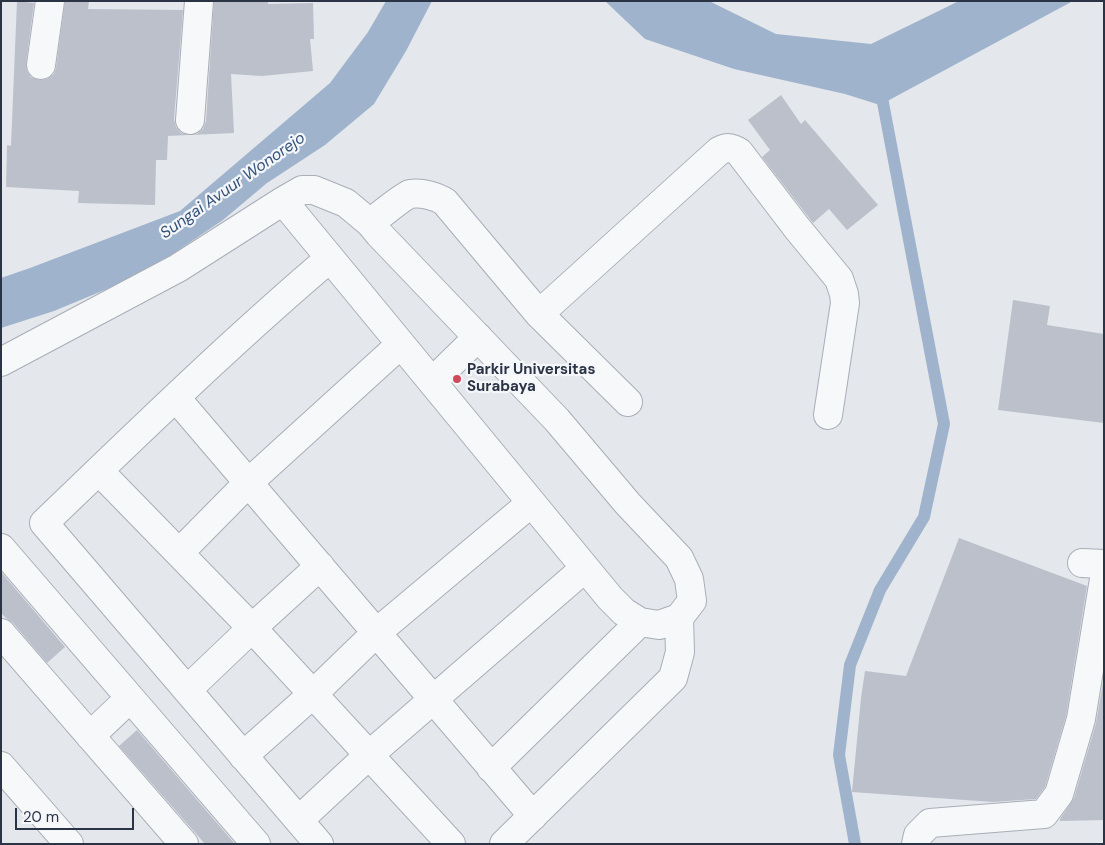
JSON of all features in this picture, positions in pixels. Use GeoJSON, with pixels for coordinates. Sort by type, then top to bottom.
{"type":"FeatureCollection","features":[{"type":"Feature","properties":{"kind":"street"},"geometry":{"type":"LineString","coordinates":[[41,65],[50,1]]}},
{"type":"Feature","properties":{"kind":"street"},"geometry":{"type":"LineString","coordinates":[[190,120],[200,1]]}},
{"type":"Feature","properties":{"kind":"street"},"geometry":{"type":"LineString","coordinates":[[539,314],[719,151],[726,147],[733,148],[739,152],[839,279],[842,286],[845,303],[828,414]]}},
{"type":"Feature","properties":{"kind":"street"},"geometry":{"type":"LineString","coordinates":[[1,362],[178,268],[302,190],[314,190],[346,202],[370,223],[557,420],[628,504],[679,558],[689,579],[692,601],[679,618],[659,625],[640,622],[624,612],[610,598],[283,202]]}},
{"type":"Feature","properties":{"kind":"street"},"geometry":{"type":"LineString","coordinates":[[370,223],[409,194],[437,197],[445,202],[539,314],[628,402]]}},
{"type":"Feature","properties":{"kind":"street"},"geometry":{"type":"LineString","coordinates":[[319,844],[44,523],[286,295],[330,258]]}},
{"type":"Feature","properties":{"kind":"street"},"geometry":{"type":"LineString","coordinates":[[432,382],[478,337]]}},
{"type":"Feature","properties":{"kind":"street"},"geometry":{"type":"LineString","coordinates":[[179,553],[248,483],[401,344]]}},
{"type":"Feature","properties":{"kind":"street"},"geometry":{"type":"LineString","coordinates":[[176,398],[533,816]]}},
{"type":"Feature","properties":{"kind":"street"},"geometry":{"type":"LineString","coordinates":[[99,471],[252,628],[451,844]]}},
{"type":"Feature","properties":{"kind":"street"},"geometry":{"type":"LineString","coordinates":[[244,756],[313,694],[376,633],[531,503]]}},
{"type":"Feature","properties":{"kind":"street"},"geometry":{"type":"LineString","coordinates":[[1,548],[256,844]]}},
{"type":"Feature","properties":{"kind":"street"},"geometry":{"type":"LineString","coordinates":[[187,690],[320,566]]}},
{"type":"Feature","properties":{"kind":"street"},"geometry":{"type":"LineString","coordinates":[[299,820],[370,755],[586,568]]}},
{"type":"Feature","properties":{"kind":"street"},"geometry":{"type":"LineString","coordinates":[[916,844],[918,835],[930,823],[1044,814],[1059,794],[1081,719],[1097,569]]}},
{"type":"Feature","properties":{"kind":"street"},"geometry":{"type":"LineString","coordinates":[[504,844],[673,678],[680,652],[679,618]]}},
{"type":"Feature","properties":{"kind":"street"},"geometry":{"type":"LineString","coordinates":[[491,768],[640,622]]}},
{"type":"Feature","properties":{"kind":"street"},"geometry":{"type":"LineString","coordinates":[[1,634],[184,844]]}},
{"type":"Feature","properties":{"kind":"street"},"geometry":{"type":"LineString","coordinates":[[90,736],[130,698]]}},
{"type":"Feature","properties":{"kind":"street"},"geometry":{"type":"LineString","coordinates":[[1,766],[69,844]]}},
{"type":"Feature","properties":{"kind":"water","name":"Sungai Avuur Wonorejo"},"geometry":{"type":"Polygon","coordinates":[[[386,1],[432,1],[406,51],[374,104],[325,145],[267,183],[223,220],[143,274],[54,311],[1,328],[1,278],[180,211],[330,83],[368,32],[386,1]]]}},
{"type":"Feature","properties":{"kind":"water"},"geometry":{"type":"Polygon","coordinates":[[[605,1],[709,1],[776,34],[871,44],[959,1],[1073,1],[880,105],[845,94],[734,69],[645,39],[605,1]]]}},
{"type":"Feature","properties":{"kind":"building"},"geometry":{"type":"Polygon","coordinates":[[[17,1],[34,3],[26,63],[27,71],[31,77],[39,80],[47,79],[54,74],[56,68],[65,1],[89,1],[88,9],[183,10],[174,119],[176,127],[181,133],[188,135],[168,136],[167,160],[156,160],[155,205],[78,203],[79,191],[6,187],[7,145],[11,146],[17,1]]]}},
{"type":"Feature","properties":{"kind":"building"},"geometry":{"type":"Polygon","coordinates":[[[214,1],[268,1],[268,4],[313,3],[314,39],[310,39],[313,71],[262,76],[231,74],[234,133],[191,135],[197,134],[203,129],[206,121],[214,1]]]}},
{"type":"Feature","properties":{"kind":"building"},"geometry":{"type":"Polygon","coordinates":[[[781,95],[801,124],[805,120],[878,205],[847,230],[829,209],[813,223],[762,157],[770,150],[748,120],[781,95]]]}},
{"type":"Feature","properties":{"kind":"building"},"geometry":{"type":"Polygon","coordinates":[[[1013,300],[1050,306],[1047,325],[1104,334],[1104,423],[998,410],[1013,300]]]}},
{"type":"Feature","properties":{"kind":"building"},"geometry":{"type":"Polygon","coordinates":[[[959,538],[1087,586],[1066,716],[1045,787],[1036,799],[993,802],[852,792],[865,671],[906,676],[959,538]]]}},
{"type":"Feature","properties":{"kind":"building"},"geometry":{"type":"Polygon","coordinates":[[[1,572],[65,647],[47,663],[13,623],[1,613],[1,572]]]}},
{"type":"Feature","properties":{"kind":"building"},"geometry":{"type":"Polygon","coordinates":[[[1104,677],[1104,820],[1060,821],[1074,798],[1096,723],[1104,677]]]}},
{"type":"Feature","properties":{"kind":"building"},"geometry":{"type":"Polygon","coordinates":[[[137,730],[235,844],[205,844],[119,746],[137,730]]]}},
{"type":"Feature","properties":{"kind":"waterway"},"geometry":{"type":"LineString","coordinates":[[855,844],[839,755],[850,665],[880,590],[924,517],[944,424],[880,87]]}},
{"type":"Feature","properties":{"kind":"place","name":"Parkir Universitas Surabaya"},"geometry":{"type":"Point","coordinates":[457,379]}}]}
